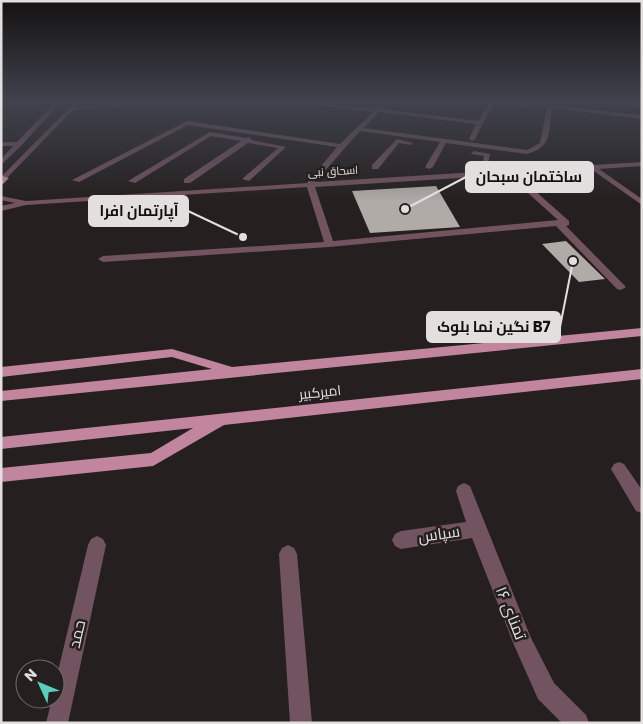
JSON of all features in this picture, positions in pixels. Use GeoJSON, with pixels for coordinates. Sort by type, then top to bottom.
{"type":"FeatureCollection","features":[{"type":"Feature","properties":{"kind":"main road","name":"امیرکبیر"},"geometry":{"type":"LineString","coordinates":[[1,396],[642,332]]}},
{"type":"Feature","properties":{"kind":"main road"},"geometry":{"type":"LineString","coordinates":[[1,372],[172,353],[234,372]]}},
{"type":"Feature","properties":{"kind":"main road","name":"امیرکبیر"},"geometry":{"type":"LineString","coordinates":[[1,443],[642,374]]}},
{"type":"Feature","properties":{"kind":"main road"},"geometry":{"type":"LineString","coordinates":[[1,474],[153,459],[224,418]]}},
{"type":"Feature","properties":{"kind":"street"},"geometry":{"type":"LineString","coordinates":[[1,163],[28,135]]}},
{"type":"Feature","properties":{"kind":"street"},"geometry":{"type":"LineString","coordinates":[[3,181],[46,135]]}},
{"type":"Feature","properties":{"kind":"street"},"geometry":{"type":"LineString","coordinates":[[76,180],[164,135]]}},
{"type":"Feature","properties":{"kind":"street"},"geometry":{"type":"LineString","coordinates":[[132,181],[209,135]]}},
{"type":"Feature","properties":{"kind":"street"},"geometry":{"type":"LineString","coordinates":[[214,135],[283,147],[246,179]]}},
{"type":"Feature","properties":{"kind":"street"},"geometry":{"type":"LineString","coordinates":[[187,181],[255,135]]}},
{"type":"Feature","properties":{"kind":"street"},"geometry":{"type":"LineString","coordinates":[[270,135],[342,146]]}},
{"type":"Feature","properties":{"kind":"street"},"geometry":{"type":"LineString","coordinates":[[329,244],[310,184],[353,135]]}},
{"type":"Feature","properties":{"kind":"street"},"geometry":{"type":"LineString","coordinates":[[391,135],[488,155],[486,162]]}},
{"type":"Feature","properties":{"kind":"street"},"geometry":{"type":"LineString","coordinates":[[472,139],[474,135]]}},
{"type":"Feature","properties":{"kind":"street"},"geometry":{"type":"LineString","coordinates":[[375,167],[397,141],[527,152],[537,149],[543,144],[545,135]]}},
{"type":"Feature","properties":{"kind":"street"},"geometry":{"type":"LineString","coordinates":[[1,144],[20,144]]}},
{"type":"Feature","properties":{"kind":"street"},"geometry":{"type":"LineString","coordinates":[[429,167],[442,144]]}},
{"type":"Feature","properties":{"kind":"street","name":"اسحاق نبی"},"geometry":{"type":"LineString","coordinates":[[26,203],[642,164]]}},
{"type":"Feature","properties":{"kind":"street"},"geometry":{"type":"LineString","coordinates":[[592,167],[642,203]]}},
{"type":"Feature","properties":{"kind":"street"},"geometry":{"type":"LineString","coordinates":[[103,259],[329,244],[566,223],[509,172]]}},
{"type":"Feature","properties":{"kind":"street"},"geometry":{"type":"LineString","coordinates":[[1,198],[26,203]]}},
{"type":"Feature","properties":{"kind":"street"},"geometry":{"type":"LineString","coordinates":[[1,209],[26,203]]}},
{"type":"Feature","properties":{"kind":"street"},"geometry":{"type":"LineString","coordinates":[[558,223],[621,287]]}},
{"type":"Feature","properties":{"kind":"street"},"geometry":{"type":"LineString","coordinates":[[619,469],[642,505]]}},
{"type":"Feature","properties":{"kind":"street","name":"تمنای ۱۶"},"geometry":{"type":"LineString","coordinates":[[464,491],[477,529],[524,644],[546,691],[578,723]]}},
{"type":"Feature","properties":{"kind":"street","name":"سپاس"},"geometry":{"type":"LineString","coordinates":[[401,540],[477,529]]}},
{"type":"Feature","properties":{"kind":"street","name":"حمد"},"geometry":{"type":"LineString","coordinates":[[57,723],[97,545]]}},
{"type":"Feature","properties":{"kind":"street"},"geometry":{"type":"LineString","coordinates":[[288,554],[301,723]]}},
{"type":"Feature","properties":{"kind":"building"},"geometry":{"type":"Polygon","coordinates":[[[436,186],[460,227],[370,233],[352,191],[436,186]]]}},
{"type":"Feature","properties":{"kind":"building"},"geometry":{"type":"Polygon","coordinates":[[[566,241],[605,279],[579,282],[542,244],[566,241]]]}},
{"type":"Feature","properties":{"kind":"place","name":"ساختمان سبحان"},"geometry":{"type":"Point","coordinates":[405,209]}},
{"type":"Feature","properties":{"kind":"place","name":"آپارتمان افرا"},"geometry":{"type":"Point","coordinates":[243,237]}},
{"type":"Feature","properties":{"kind":"place","name":"نگین نما بلوک B7"},"geometry":{"type":"Point","coordinates":[573,261]}}]}
